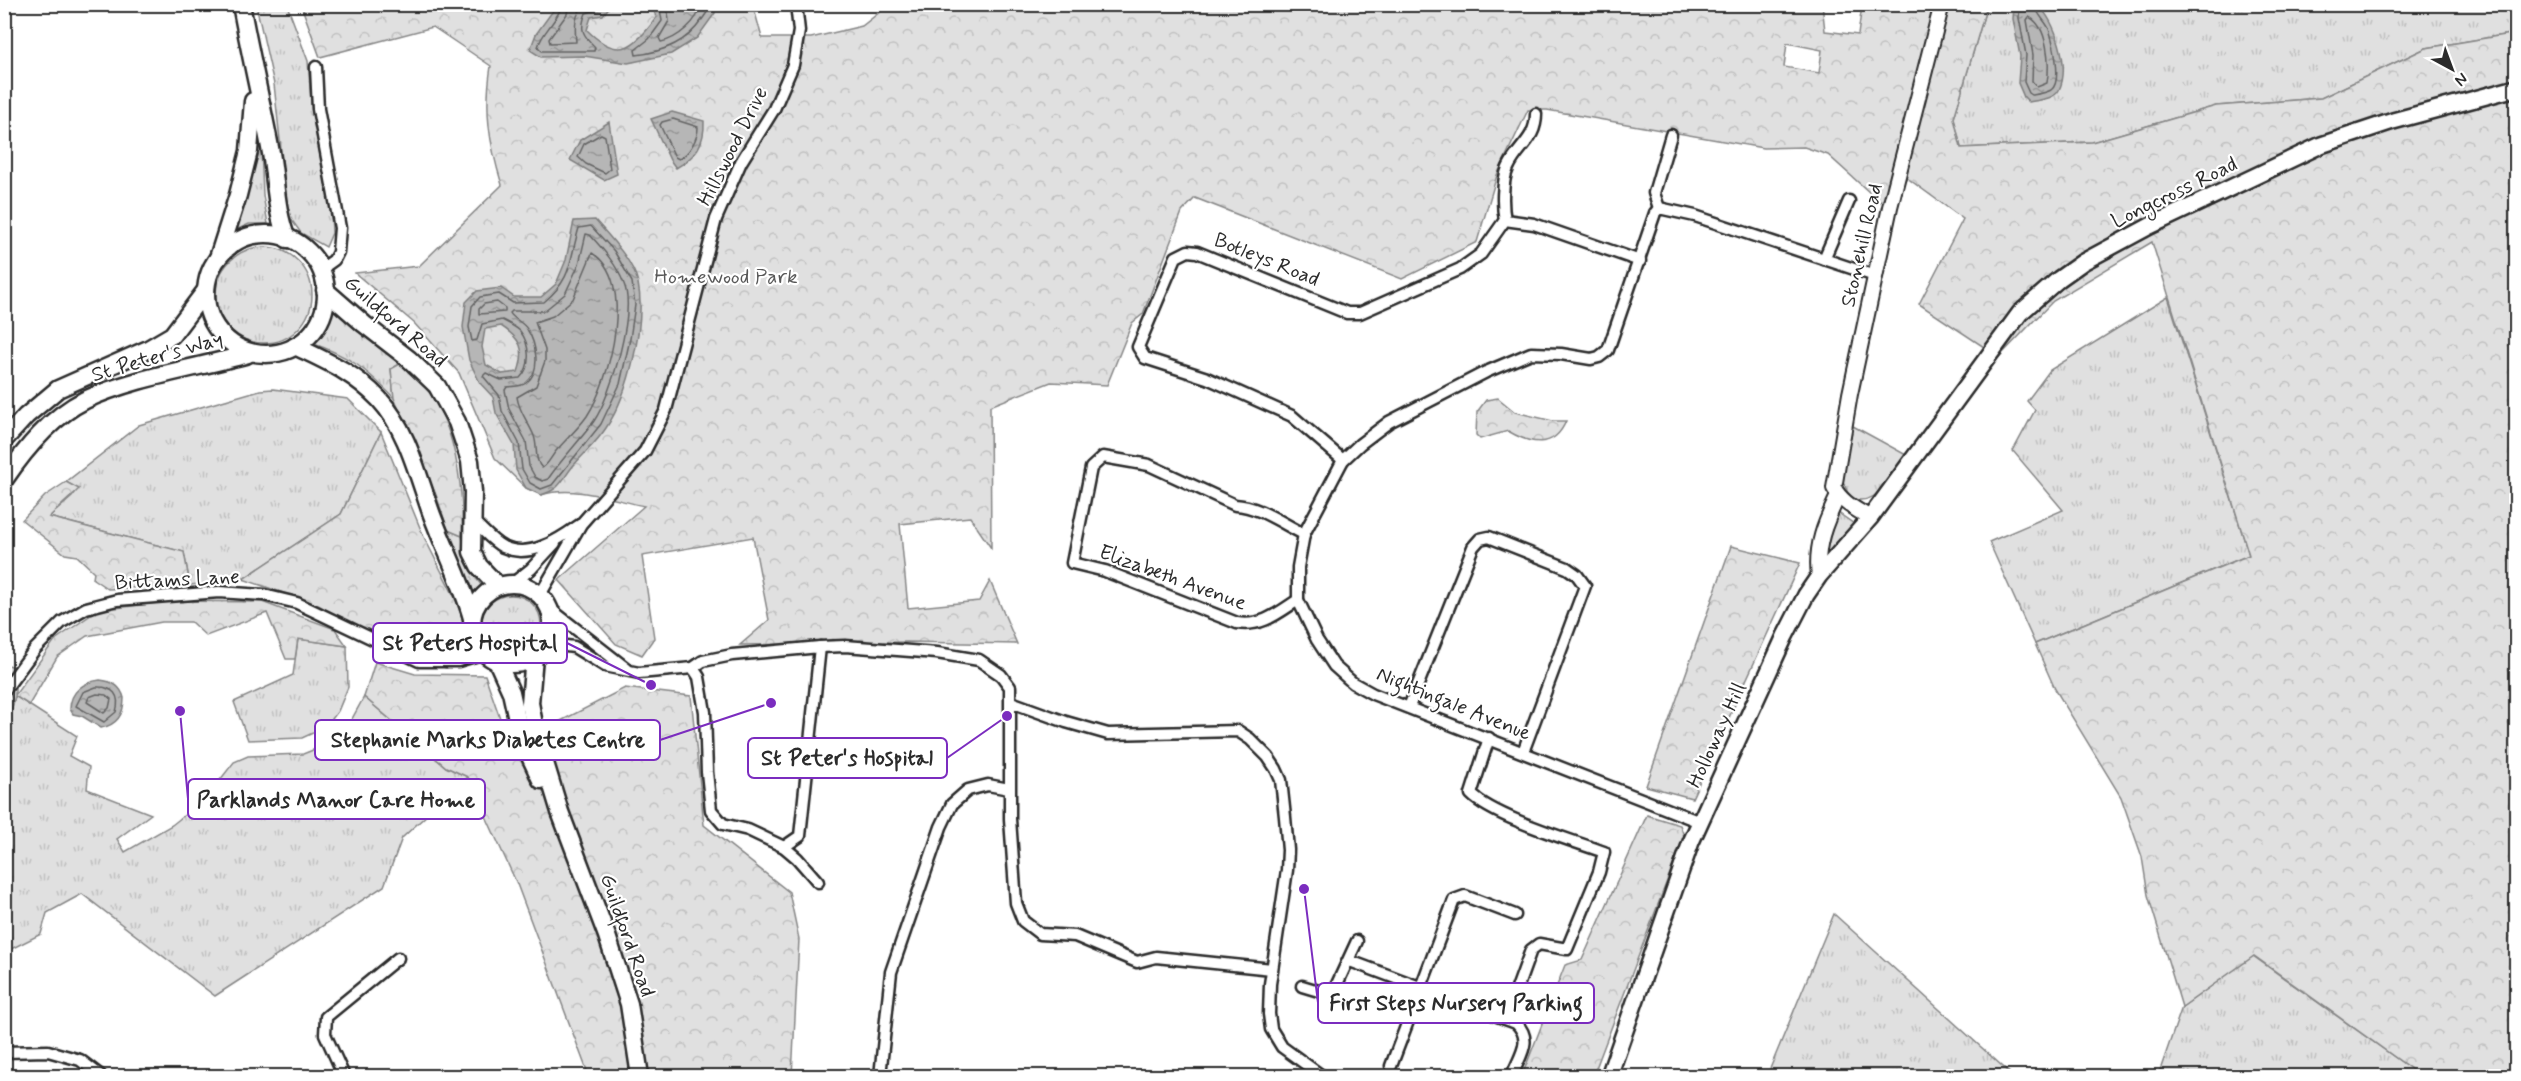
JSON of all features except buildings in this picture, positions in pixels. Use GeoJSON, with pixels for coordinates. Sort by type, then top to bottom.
{"type":"FeatureCollection","features":[{"type":"Feature","properties":{"kind":"main road"},"geometry":{"type":"LineString","coordinates":[[242,4],[254,79],[271,153],[281,223],[287,239]]}},
{"type":"Feature","properties":{"kind":"main road"},"geometry":{"type":"LineString","coordinates":[[218,258],[227,249],[248,237],[272,235],[287,239],[303,248],[320,270],[325,290],[321,316],[306,339],[295,346],[275,353],[248,354],[228,341],[218,331],[207,304],[208,279],[218,258],[238,195],[251,142],[254,79]]}},
{"type":"Feature","properties":{"kind":"main road","name":"Longcross Road"},"geometry":{"type":"LineString","coordinates":[[1925,445],[2020,313],[2059,279],[2083,262],[2150,226],[2321,145],[2393,121],[2517,88]]}},
{"type":"Feature","properties":{"kind":"main road","name":"St Peter's Way"},"geometry":{"type":"LineString","coordinates":[[4,440],[26,416],[58,389],[148,349],[172,334],[206,290]]}},
{"type":"Feature","properties":{"kind":"main road","name":"Guildford Road"},"geometry":{"type":"LineString","coordinates":[[325,290],[364,324],[409,358],[437,387],[457,422],[470,461],[474,522],[472,552],[479,566],[505,585]]}},
{"type":"Feature","properties":{"kind":"main road"},"geometry":{"type":"LineString","coordinates":[[295,346],[343,368],[381,401],[401,433],[465,592],[473,625],[481,649],[491,657],[510,664],[522,663],[540,652],[551,632],[545,602],[522,585],[505,585],[488,591],[479,601],[473,625]]}},
{"type":"Feature","properties":{"kind":"main road","name":"St Peter's Way"},"geometry":{"type":"LineString","coordinates":[[4,480],[31,443],[50,425],[84,401],[131,384],[248,354]]}},
{"type":"Feature","properties":{"kind":"main road","name":"Holloway Hill"},"geometry":{"type":"LineString","coordinates":[[1609,1077],[1700,822],[1785,636],[1806,595],[1819,576],[1870,518],[1925,445]]}},
{"type":"Feature","properties":{"kind":"main road","name":"Guildford Road"},"geometry":{"type":"LineString","coordinates":[[540,652],[531,680],[531,714],[560,812],[607,936],[629,1004],[640,1077]]}},
{"type":"Feature","properties":{"kind":"main road","name":"Guildford Road"},"geometry":{"type":"LineString","coordinates":[[491,657],[510,692],[516,723],[527,752],[560,812]]}},
{"type":"Feature","properties":{"kind":"street","name":"Hillswood Drive"},"geometry":{"type":"LineString","coordinates":[[505,585],[531,569],[559,540],[581,524],[645,451],[666,411],[716,219],[741,162],[774,109],[793,65],[799,31],[796,4]]}},
{"type":"Feature","properties":{"kind":"street","name":"Stonehill Road"},"geometry":{"type":"LineString","coordinates":[[1819,576],[1819,538],[1838,496],[1834,488],[1850,394],[1875,276],[1890,207],[1942,4]]}},
{"type":"Feature","properties":{"kind":"street"},"geometry":{"type":"LineString","coordinates":[[316,67],[318,109],[340,228],[338,252],[334,260],[320,270]]}},
{"type":"Feature","properties":{"kind":"street"},"geometry":{"type":"LineString","coordinates":[[1536,114],[1534,133],[1523,144],[1508,168],[1505,179],[1505,220],[1534,224],[1640,261]]}},
{"type":"Feature","properties":{"kind":"street"},"geometry":{"type":"LineString","coordinates":[[1671,135],[1654,193],[1659,208],[1695,216],[1875,276]]}},
{"type":"Feature","properties":{"kind":"street"},"geometry":{"type":"LineString","coordinates":[[1824,259],[1849,201]]}},
{"type":"Feature","properties":{"kind":"street","name":"Nightingale Avenue"},"geometry":{"type":"LineString","coordinates":[[1659,208],[1655,213],[1608,350],[1599,357],[1591,359],[1561,354],[1531,353],[1486,372],[1389,422],[1343,460],[1304,534],[1298,567],[1298,600],[1317,640],[1342,675],[1388,701],[1489,738],[1700,822]]}},
{"type":"Feature","properties":{"kind":"street","name":"Botleys Road"},"geometry":{"type":"LineString","coordinates":[[1343,460],[1292,416],[1208,378],[1145,358],[1138,347],[1172,263],[1182,253],[1197,252],[1347,313],[1360,313],[1460,269],[1481,254],[1505,220]]}},
{"type":"Feature","properties":{"kind":"street","name":"Elizabeth Avenue"},"geometry":{"type":"LineString","coordinates":[[1298,600],[1262,622],[1250,625],[1237,623],[1105,571],[1072,563],[1091,468],[1103,457],[1149,465],[1208,493],[1269,516],[1304,534]]}},
{"type":"Feature","properties":{"kind":"street"},"geometry":{"type":"LineString","coordinates":[[1838,496],[1870,518]]}},
{"type":"Feature","properties":{"kind":"street","name":"Hillswood Drive"},"geometry":{"type":"LineString","coordinates":[[474,522],[502,546],[516,550],[541,547],[559,540]]}},
{"type":"Feature","properties":{"kind":"street","name":"Hillswood Drive"},"geometry":{"type":"LineString","coordinates":[[545,602],[581,524]]}},
{"type":"Feature","properties":{"kind":"street"},"geometry":{"type":"LineString","coordinates":[[1408,707],[1473,547],[1480,539],[1489,537],[1567,568],[1586,586],[1523,752]]}},
{"type":"Feature","properties":{"kind":"street","name":"Bittams Lane"},"geometry":{"type":"LineString","coordinates":[[4,691],[35,649],[62,622],[86,608],[117,600],[219,592],[264,596],[297,603],[406,657],[429,663],[491,657]]}},
{"type":"Feature","properties":{"kind":"street"},"geometry":{"type":"LineString","coordinates":[[545,602],[627,669]]}},
{"type":"Feature","properties":{"kind":"street"},"geometry":{"type":"LineString","coordinates":[[446,661],[473,625]]}},
{"type":"Feature","properties":{"kind":"street"},"geometry":{"type":"LineString","coordinates":[[540,652],[566,645],[574,647],[605,666],[651,672],[693,668],[703,661],[732,655],[844,646],[937,653],[979,660],[1001,675],[1010,687],[1009,789],[1016,903],[1023,921],[1040,934],[1075,936],[1137,962],[1156,957],[1272,969]]}},
{"type":"Feature","properties":{"kind":"street"},"geometry":{"type":"LineString","coordinates":[[784,847],[800,836],[820,647]]}},
{"type":"Feature","properties":{"kind":"street"},"geometry":{"type":"LineString","coordinates":[[693,668],[699,677],[705,712],[711,810],[723,824],[748,830],[784,847],[818,882]]}},
{"type":"Feature","properties":{"kind":"street"},"geometry":{"type":"LineString","coordinates":[[1011,702],[1108,734],[1238,731],[1250,739],[1268,757],[1281,780],[1288,850],[1272,969],[1269,1014],[1275,1039],[1282,1047],[1322,1077]]}},
{"type":"Feature","properties":{"kind":"street"},"geometry":{"type":"LineString","coordinates":[[1489,738],[1471,794],[1477,800],[1498,811],[1604,852],[1599,872],[1566,949],[1539,944],[1531,950],[1506,1019]]}},
{"type":"Feature","properties":{"kind":"street"},"geometry":{"type":"LineString","coordinates":[[880,1077],[891,972],[941,827],[952,804],[968,790],[988,785],[1009,789]]}},
{"type":"Feature","properties":{"kind":"street"},"geometry":{"type":"LineString","coordinates":[[1391,1066],[1454,900],[1465,896],[1515,915]]}},
{"type":"Feature","properties":{"kind":"street"},"geometry":{"type":"LineString","coordinates":[[1302,986],[1332,996],[1350,961],[1357,941]]}},
{"type":"Feature","properties":{"kind":"street"},"geometry":{"type":"LineString","coordinates":[[344,1077],[325,1034],[326,1017],[398,958]]}},
{"type":"Feature","properties":{"kind":"street"},"geometry":{"type":"LineString","coordinates":[[1350,961],[1516,1023],[1525,1032],[1526,1040],[1512,1077]]}},
{"type":"Feature","properties":{"kind":"street"},"geometry":{"type":"LineString","coordinates":[[4,1052],[48,1051],[80,1060],[101,1077]]}},
{"type":"Feature","properties":{"kind":"green space","name":"Homewood Park"},"geometry":{"type":"Polygon","coordinates":[[[890,4],[1822,4],[1825,31],[1858,35],[1862,5],[1987,5],[1954,118],[1961,148],[2092,142],[2216,106],[2321,98],[2426,48],[2516,33],[2516,1076],[2421,1076],[2254,956],[2182,1007],[2148,895],[2142,857],[2121,797],[2055,689],[2035,644],[2249,555],[2152,242],[2053,301],[1999,357],[1919,304],[1963,219],[1907,178],[1880,202],[1828,155],[1804,147],[1763,148],[1547,110],[1528,110],[1497,175],[1477,242],[1402,279],[1195,198],[1182,212],[1143,314],[1132,323],[1107,385],[1051,382],[990,406],[991,548],[970,517],[900,524],[908,608],[979,601],[990,581],[1017,644],[907,642],[740,645],[769,620],[753,537],[642,556],[654,638],[642,655],[616,644],[559,580],[644,506],[579,492],[553,492],[541,495],[526,488],[495,458],[459,373],[414,323],[355,273],[419,266],[502,185],[489,126],[488,98],[491,66],[433,27],[320,57],[301,5],[753,5],[762,38],[811,38],[862,26],[890,4]],[[1787,43],[1784,67],[1819,73],[1822,50],[1787,43]]]}},
{"type":"Feature","properties":{"kind":"green space"},"geometry":{"type":"Polygon","coordinates":[[[256,5],[287,5],[308,61],[312,113],[331,212],[332,233],[326,247],[301,233],[288,215],[274,84],[256,5]]]}},
{"type":"Feature","properties":{"kind":"green space"},"geometry":{"type":"Polygon","coordinates":[[[1987,5],[2516,5],[2516,33],[2426,48],[2321,98],[2216,106],[2092,142],[1961,148],[1954,118],[1987,5]]]}},
{"type":"Feature","properties":{"kind":"green space"},"geometry":{"type":"Polygon","coordinates":[[[261,147],[263,195],[268,224],[249,224],[234,231],[252,176],[255,151],[261,147]]]}},
{"type":"Feature","properties":{"kind":"green space"},"geometry":{"type":"Polygon","coordinates":[[[264,247],[282,251],[298,261],[308,277],[312,295],[308,313],[298,329],[282,339],[264,343],[246,339],[230,329],[220,313],[216,295],[220,277],[230,261],[246,251],[264,247]]]}},
{"type":"Feature","properties":{"kind":"green space"},"geometry":{"type":"Polygon","coordinates":[[[2168,297],[2249,555],[2035,644],[1989,542],[2063,510],[2013,451],[2035,410],[2027,401],[2050,370],[2168,297]]]}},
{"type":"Feature","properties":{"kind":"green space"},"geometry":{"type":"Polygon","coordinates":[[[330,303],[366,337],[400,364],[391,369],[394,398],[357,364],[311,343],[329,312],[330,303]]]}},
{"type":"Feature","properties":{"kind":"green space"},"geometry":{"type":"Polygon","coordinates":[[[400,364],[419,379],[433,397],[449,434],[459,475],[462,536],[448,530],[436,495],[394,398],[391,369],[400,364]]]}},
{"type":"Feature","properties":{"kind":"green space"},"geometry":{"type":"Polygon","coordinates":[[[273,389],[348,399],[381,432],[341,514],[243,579],[190,585],[184,552],[49,517],[78,489],[66,482],[139,425],[260,390],[273,389]]]}},
{"type":"Feature","properties":{"kind":"green space"},"geometry":{"type":"Polygon","coordinates":[[[1498,398],[1515,412],[1553,421],[1566,421],[1555,437],[1541,442],[1525,439],[1508,431],[1480,439],[1476,435],[1477,412],[1486,400],[1498,398]]]}},
{"type":"Feature","properties":{"kind":"green space"},"geometry":{"type":"Polygon","coordinates":[[[1853,426],[1908,456],[1884,488],[1868,499],[1850,498],[1842,479],[1853,426]]]}},
{"type":"Feature","properties":{"kind":"green space"},"geometry":{"type":"Polygon","coordinates":[[[381,432],[423,535],[455,598],[463,620],[461,637],[448,649],[429,653],[403,651],[318,605],[243,579],[341,514],[381,432]]]}},
{"type":"Feature","properties":{"kind":"green space"},"geometry":{"type":"Polygon","coordinates":[[[66,482],[79,489],[49,517],[184,552],[190,585],[108,589],[93,579],[94,572],[77,556],[65,554],[22,520],[45,496],[66,482]]]}},
{"type":"Feature","properties":{"kind":"green space"},"geometry":{"type":"Polygon","coordinates":[[[1837,512],[1854,524],[1823,560],[1837,512]]]}},
{"type":"Feature","properties":{"kind":"green space"},"geometry":{"type":"Polygon","coordinates":[[[448,530],[462,536],[468,562],[482,586],[473,592],[448,530]]]}},
{"type":"Feature","properties":{"kind":"green space"},"geometry":{"type":"Polygon","coordinates":[[[1731,546],[1800,563],[1692,798],[1646,786],[1731,546]]]}},
{"type":"Feature","properties":{"kind":"green space"},"geometry":{"type":"Polygon","coordinates":[[[511,595],[528,600],[536,608],[541,625],[536,642],[528,650],[511,655],[494,650],[486,642],[481,625],[486,608],[494,600],[511,595]]]}},
{"type":"Feature","properties":{"kind":"green space"},"geometry":{"type":"Polygon","coordinates":[[[175,601],[262,602],[335,629],[347,646],[298,639],[295,659],[286,659],[267,613],[206,636],[191,622],[162,622],[87,636],[57,657],[29,705],[15,696],[5,735],[5,664],[15,667],[15,695],[55,640],[98,610],[175,601]]]}},
{"type":"Feature","properties":{"kind":"green space"},"geometry":{"type":"Polygon","coordinates":[[[298,639],[347,646],[348,687],[338,711],[326,727],[302,738],[248,740],[234,702],[293,675],[298,639]]]}},
{"type":"Feature","properties":{"kind":"green space"},"geometry":{"type":"Polygon","coordinates":[[[375,662],[415,674],[485,675],[510,747],[625,688],[691,696],[704,825],[789,892],[799,939],[792,1076],[589,1076],[517,884],[468,777],[446,767],[364,697],[375,662]]]}},
{"type":"Feature","properties":{"kind":"green space"},"geometry":{"type":"Polygon","coordinates":[[[15,696],[77,736],[69,756],[89,767],[87,789],[151,814],[117,839],[125,852],[172,825],[192,809],[213,789],[234,762],[248,756],[303,754],[333,742],[348,726],[364,697],[446,767],[468,777],[402,838],[384,886],[215,996],[82,894],[47,913],[41,934],[5,952],[4,735],[15,696]]]}},
{"type":"Feature","properties":{"kind":"green space"},"geometry":{"type":"Polygon","coordinates":[[[1647,815],[1680,825],[1684,836],[1593,1076],[1522,1076],[1565,965],[1582,960],[1647,815]]]}},
{"type":"Feature","properties":{"kind":"green space"},"geometry":{"type":"Polygon","coordinates":[[[1834,914],[2013,1076],[1767,1076],[1834,914]]]}},
{"type":"Feature","properties":{"kind":"green space"},"geometry":{"type":"Polygon","coordinates":[[[2253,956],[2421,1076],[2158,1076],[2182,1007],[2253,956]]]}},
{"type":"Feature","properties":{"kind":"water"},"geometry":{"type":"Polygon","coordinates":[[[557,5],[611,5],[603,15],[591,17],[587,30],[608,46],[617,48],[633,44],[648,29],[656,18],[653,5],[714,5],[715,13],[697,38],[671,54],[628,63],[584,56],[541,57],[530,50],[536,34],[557,5]]]}},
{"type":"Feature","properties":{"kind":"water"},"geometry":{"type":"Polygon","coordinates":[[[2014,5],[2038,5],[2050,22],[2059,44],[2063,69],[2059,90],[2042,100],[2029,102],[2024,97],[2018,83],[2020,56],[2013,19],[2014,5]]]}},
{"type":"Feature","properties":{"kind":"water"},"geometry":{"type":"Polygon","coordinates":[[[672,112],[704,121],[703,136],[698,149],[676,168],[651,119],[672,112]]]}},
{"type":"Feature","properties":{"kind":"water"},"geometry":{"type":"Polygon","coordinates":[[[609,122],[617,174],[604,180],[570,160],[580,140],[609,122]]]}},
{"type":"Feature","properties":{"kind":"water"},"geometry":{"type":"Polygon","coordinates":[[[595,220],[632,267],[638,283],[640,318],[634,358],[622,397],[614,414],[595,443],[560,484],[541,495],[526,488],[516,470],[514,445],[496,413],[493,397],[480,383],[469,360],[463,327],[466,302],[477,291],[501,288],[514,297],[541,297],[556,284],[566,260],[574,221],[595,220]],[[501,326],[485,329],[482,347],[486,365],[502,374],[518,372],[522,357],[520,345],[513,335],[501,326]]]}},
{"type":"Feature","properties":{"kind":"water"},"geometry":{"type":"Polygon","coordinates":[[[100,680],[115,685],[121,690],[124,698],[119,718],[107,727],[101,728],[82,716],[73,714],[70,709],[75,692],[83,685],[100,680]]]}},
{"type":"Feature","properties":{"kind":"place","name":"St Peters Hospital"},"geometry":{"type":"Point","coordinates":[651,685]}},
{"type":"Feature","properties":{"kind":"place","name":"Stephanie Marks Diabetes Centre"},"geometry":{"type":"Point","coordinates":[771,703]}},
{"type":"Feature","properties":{"kind":"place","name":"Parklands Manor Care Home"},"geometry":{"type":"Point","coordinates":[180,711]}},
{"type":"Feature","properties":{"kind":"place","name":"St Peter's Hospital"},"geometry":{"type":"Point","coordinates":[1007,716]}},
{"type":"Feature","properties":{"kind":"place","name":"First Steps Nursery Parking"},"geometry":{"type":"Point","coordinates":[1304,889]}}]}
